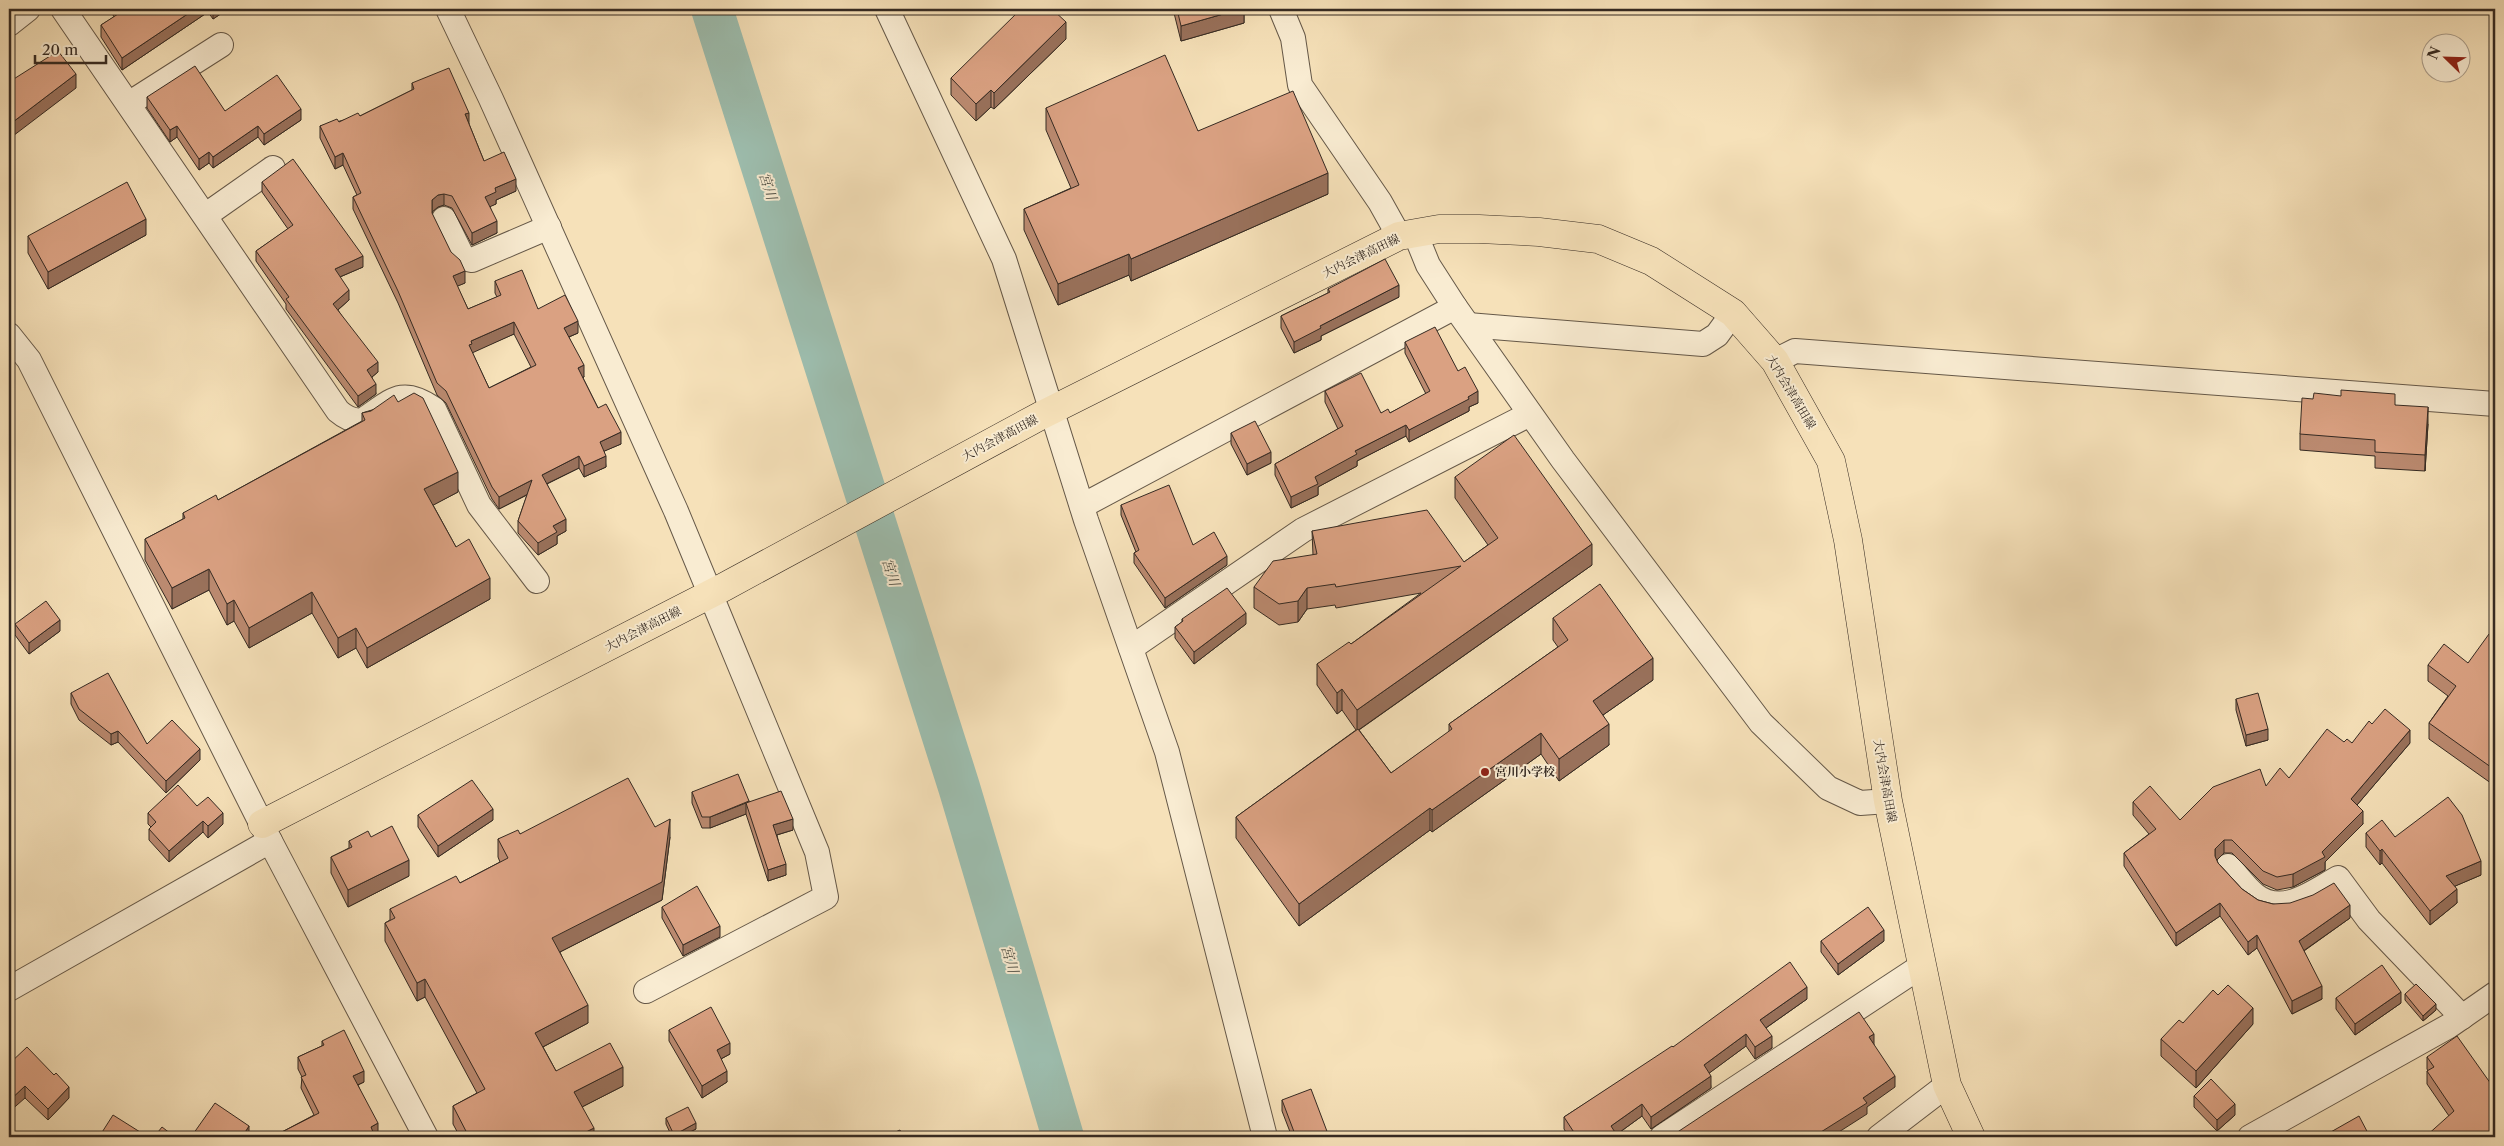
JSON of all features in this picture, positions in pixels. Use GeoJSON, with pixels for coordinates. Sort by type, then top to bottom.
{"type":"FeatureCollection","features":[{"type":"Feature","properties":{"kind":"main road","name":"大内会津高田線"},"geometry":{"type":"LineString","coordinates":[[266,833],[1046,414],[1407,235],[1439,229],[1479,229],[1539,232],[1598,239],[1651,261],[1733,314],[1775,361],[1831,461],[1848,540],[1888,801],[1947,1085],[1971,1137]]}},
{"type":"Feature","properties":{"kind":"street"},"geometry":{"type":"LineString","coordinates":[[9,24],[28,9]]}},
{"type":"Feature","properties":{"kind":"street"},"geometry":{"type":"LineString","coordinates":[[63,9],[206,215],[338,412],[345,417],[357,421],[363,420],[397,398],[409,396],[420,399],[434,409],[479,505],[537,581]]}},
{"type":"Feature","properties":{"kind":"street"},"geometry":{"type":"LineString","coordinates":[[448,9],[549,226],[676,511],[717,591],[817,852],[826,897],[646,991]]}},
{"type":"Feature","properties":{"kind":"street"},"geometry":{"type":"LineString","coordinates":[[887,9],[1004,259],[1046,414],[1082,506],[1167,752],[1265,1137]]}},
{"type":"Feature","properties":{"kind":"street"},"geometry":{"type":"LineString","coordinates":[[1281,9],[1293,38],[1300,85],[1380,202],[1428,265],[1530,414],[1761,723],[1828,788],[1860,803],[1888,801]]}},
{"type":"Feature","properties":{"kind":"street"},"geometry":{"type":"LineString","coordinates":[[130,104],[221,45]]}},
{"type":"Feature","properties":{"kind":"street"},"geometry":{"type":"LineString","coordinates":[[206,215],[273,168]]}},
{"type":"Feature","properties":{"kind":"street"},"geometry":{"type":"LineString","coordinates":[[444,219],[463,258],[472,260],[549,226]]}},
{"type":"Feature","properties":{"kind":"street"},"geometry":{"type":"LineString","coordinates":[[1082,506],[1462,316],[1703,344],[1717,335],[1733,314]]}},
{"type":"Feature","properties":{"kind":"street"},"geometry":{"type":"LineString","coordinates":[[9,335],[29,360],[266,833],[426,1137]]}},
{"type":"Feature","properties":{"kind":"street"},"geometry":{"type":"LineString","coordinates":[[1775,361],[1795,351],[2495,404]]}},
{"type":"Feature","properties":{"kind":"street"},"geometry":{"type":"LineString","coordinates":[[1131,648],[1303,530],[1530,414]]}},
{"type":"Feature","properties":{"kind":"street"},"geometry":{"type":"LineString","coordinates":[[9,989],[266,833]]}},
{"type":"Feature","properties":{"kind":"street"},"geometry":{"type":"LineString","coordinates":[[2228,866],[2255,895],[2265,901],[2279,904],[2294,902],[2338,878],[2369,920],[2462,1017]]}},
{"type":"Feature","properties":{"kind":"street"},"geometry":{"type":"LineString","coordinates":[[1662,1137],[1923,965]]}},
{"type":"Feature","properties":{"kind":"street"},"geometry":{"type":"LineString","coordinates":[[2250,1137],[2493,1001]]}},
{"type":"Feature","properties":{"kind":"street"},"geometry":{"type":"LineString","coordinates":[[1880,1137],[1947,1085]]}},
{"type":"Feature","properties":{"kind":"building"},"geometry":{"type":"Polygon","coordinates":[[[116,9],[195,9],[122,58],[101,25],[118,14],[116,9]]]}},
{"type":"Feature","properties":{"kind":"building"},"geometry":{"type":"Polygon","coordinates":[[[1021,9],[1052,9],[1066,22],[994,93],[991,90],[976,104],[951,78],[1021,9]]]}},
{"type":"Feature","properties":{"kind":"building"},"geometry":{"type":"Polygon","coordinates":[[[1177,9],[1241,9],[1181,26],[1177,9]]]}},
{"type":"Feature","properties":{"kind":"building"},"geometry":{"type":"Polygon","coordinates":[[[58,51],[76,74],[9,125],[9,82],[58,51]]]}},
{"type":"Feature","properties":{"kind":"building"},"geometry":{"type":"Polygon","coordinates":[[[1165,55],[1198,131],[1293,91],[1328,173],[1131,259],[1129,254],[1058,284],[1024,209],[1079,185],[1046,108],[1165,55]]]}},
{"type":"Feature","properties":{"kind":"building"},"geometry":{"type":"Polygon","coordinates":[[[195,66],[225,111],[277,75],[301,109],[264,134],[258,126],[213,157],[209,152],[199,159],[177,126],[170,130],[147,97],[195,66]]]}},
{"type":"Feature","properties":{"kind":"building"},"geometry":{"type":"Polygon","coordinates":[[[449,68],[469,113],[465,114],[484,161],[504,152],[516,179],[495,188],[496,192],[485,197],[497,221],[472,233],[452,196],[438,195],[432,200],[432,213],[451,252],[460,260],[465,271],[453,276],[468,309],[501,295],[495,281],[522,270],[538,309],[565,295],[578,321],[564,328],[584,365],[578,368],[598,408],[606,404],[621,432],[600,442],[606,456],[584,466],[579,456],[542,475],[566,519],[553,526],[557,532],[538,543],[518,521],[532,480],[499,497],[492,487],[446,391],[437,383],[398,291],[353,197],[361,193],[343,153],[335,157],[320,126],[337,119],[339,122],[358,113],[360,116],[414,89],[412,83],[449,68]],[[514,322],[471,341],[472,344],[469,345],[489,388],[536,365],[514,322]]]}},
{"type":"Feature","properties":{"kind":"building"},"geometry":{"type":"Polygon","coordinates":[[[293,159],[363,256],[335,269],[349,290],[333,304],[378,362],[367,370],[376,384],[358,396],[286,299],[289,297],[256,251],[293,225],[262,182],[293,159]]]}},
{"type":"Feature","properties":{"kind":"building"},"geometry":{"type":"Polygon","coordinates":[[[127,182],[146,219],[48,272],[28,236],[127,182]]]}},
{"type":"Feature","properties":{"kind":"building"},"geometry":{"type":"Polygon","coordinates":[[[1385,259],[1399,285],[1320,326],[1321,328],[1294,342],[1281,316],[1330,292],[1328,289],[1385,259]]]}},
{"type":"Feature","properties":{"kind":"building"},"geometry":{"type":"Polygon","coordinates":[[[1435,327],[1458,371],[1465,367],[1478,391],[1468,397],[1469,399],[1409,430],[1406,425],[1355,451],[1357,454],[1315,477],[1318,484],[1291,497],[1275,464],[1343,426],[1325,391],[1361,373],[1381,413],[1388,409],[1390,413],[1430,391],[1405,342],[1435,327]]]}},
{"type":"Feature","properties":{"kind":"building"},"geometry":{"type":"Polygon","coordinates":[[[2341,390],[2395,394],[2395,405],[2428,407],[2425,455],[2375,452],[2375,440],[2300,434],[2302,398],[2313,399],[2314,393],[2341,396],[2341,390]]]}},
{"type":"Feature","properties":{"kind":"building"},"geometry":{"type":"Polygon","coordinates":[[[414,393],[423,398],[458,472],[424,489],[456,547],[469,539],[490,578],[367,648],[356,628],[338,638],[312,592],[249,628],[234,600],[227,604],[209,569],[172,588],[145,539],[185,518],[183,513],[216,495],[218,500],[365,420],[362,413],[371,411],[394,395],[398,402],[414,393]]]}},
{"type":"Feature","properties":{"kind":"building"},"geometry":{"type":"Polygon","coordinates":[[[1255,421],[1271,452],[1247,464],[1231,433],[1255,421]]]}},
{"type":"Feature","properties":{"kind":"building"},"geometry":{"type":"Polygon","coordinates":[[[1514,435],[1592,544],[1357,710],[1342,689],[1337,693],[1317,664],[1349,642],[1351,644],[1461,566],[1336,587],[1335,584],[1307,588],[1298,601],[1279,604],[1254,587],[1273,561],[1317,554],[1312,531],[1427,510],[1464,562],[1498,538],[1455,477],[1514,435]]]}},
{"type":"Feature","properties":{"kind":"building"},"geometry":{"type":"Polygon","coordinates":[[[1169,485],[1193,545],[1214,532],[1227,556],[1165,598],[1134,553],[1139,550],[1121,505],[1169,485]]]}},
{"type":"Feature","properties":{"kind":"building"},"geometry":{"type":"Polygon","coordinates":[[[1600,584],[1653,658],[1593,701],[1609,724],[1559,759],[1541,733],[1432,810],[1430,808],[1299,904],[1236,817],[1358,729],[1391,773],[1452,729],[1449,724],[1568,640],[1553,618],[1600,584]]]}},
{"type":"Feature","properties":{"kind":"building"},"geometry":{"type":"Polygon","coordinates":[[[1227,588],[1246,613],[1194,652],[1175,627],[1183,621],[1182,619],[1227,588]]]}},
{"type":"Feature","properties":{"kind":"building"},"geometry":{"type":"Polygon","coordinates":[[[46,601],[60,620],[29,643],[15,624],[46,601]]]}},
{"type":"Feature","properties":{"kind":"building"},"geometry":{"type":"Polygon","coordinates":[[[2489,634],[2495,636],[2495,770],[2429,723],[2456,686],[2428,665],[2444,644],[2468,663],[2489,634]]]}},
{"type":"Feature","properties":{"kind":"building"},"geometry":{"type":"Polygon","coordinates":[[[108,673],[147,744],[172,720],[200,749],[166,781],[118,731],[111,734],[79,709],[71,693],[108,673]]]}},
{"type":"Feature","properties":{"kind":"building"},"geometry":{"type":"Polygon","coordinates":[[[2258,693],[2268,729],[2246,735],[2236,699],[2258,693]]]}},
{"type":"Feature","properties":{"kind":"building"},"geometry":{"type":"Polygon","coordinates":[[[2385,709],[2410,730],[2351,799],[2363,811],[2322,852],[2325,857],[2293,874],[2277,877],[2263,871],[2232,840],[2224,840],[2215,849],[2218,863],[2242,889],[2258,900],[2273,904],[2290,903],[2313,895],[2334,883],[2350,905],[2299,941],[2322,986],[2292,1001],[2257,935],[2248,942],[2220,903],[2176,933],[2124,853],[2156,829],[2133,802],[2150,786],[2180,820],[2213,787],[2260,769],[2266,786],[2280,768],[2289,778],[2327,729],[2344,742],[2347,739],[2352,743],[2369,721],[2372,724],[2385,709]]]}},
{"type":"Feature","properties":{"kind":"building"},"geometry":{"type":"Polygon","coordinates":[[[738,774],[749,801],[710,817],[702,817],[692,792],[738,774]]]}},
{"type":"Feature","properties":{"kind":"building"},"geometry":{"type":"Polygon","coordinates":[[[628,778],[655,827],[670,819],[662,882],[552,938],[588,1005],[535,1033],[556,1071],[610,1043],[623,1067],[574,1092],[594,1128],[576,1137],[469,1137],[453,1106],[485,1089],[425,979],[417,983],[385,923],[395,918],[390,909],[456,876],[460,883],[508,858],[498,839],[518,830],[520,834],[628,778]]]}},
{"type":"Feature","properties":{"kind":"building"},"geometry":{"type":"Polygon","coordinates":[[[472,780],[493,809],[438,846],[418,815],[472,780]]]}},
{"type":"Feature","properties":{"kind":"building"},"geometry":{"type":"Polygon","coordinates":[[[178,785],[197,806],[208,797],[223,813],[208,826],[203,821],[169,851],[149,829],[156,822],[148,813],[178,785]]]}},
{"type":"Feature","properties":{"kind":"building"},"geometry":{"type":"Polygon","coordinates":[[[781,791],[793,819],[773,825],[786,864],[768,870],[746,803],[781,791]]]}},
{"type":"Feature","properties":{"kind":"building"},"geometry":{"type":"Polygon","coordinates":[[[2448,797],[2462,815],[2481,861],[2446,876],[2457,889],[2430,911],[2382,849],[2380,851],[2366,833],[2382,820],[2395,837],[2448,797]]]}},
{"type":"Feature","properties":{"kind":"building"},"geometry":{"type":"Polygon","coordinates":[[[392,826],[409,860],[348,890],[331,857],[352,847],[349,841],[368,831],[371,837],[392,826]]]}},
{"type":"Feature","properties":{"kind":"building"},"geometry":{"type":"Polygon","coordinates":[[[697,886],[720,926],[683,945],[662,907],[697,886]]]}},
{"type":"Feature","properties":{"kind":"building"},"geometry":{"type":"Polygon","coordinates":[[[1868,907],[1884,930],[1838,964],[1821,941],[1868,907]]]}},
{"type":"Feature","properties":{"kind":"building"},"geometry":{"type":"Polygon","coordinates":[[[1790,962],[1807,987],[1760,1020],[1772,1036],[1755,1047],[1746,1034],[1704,1065],[1711,1076],[1651,1117],[1642,1104],[1611,1126],[1618,1137],[1577,1137],[1564,1117],[1673,1047],[1790,962]]]}},
{"type":"Feature","properties":{"kind":"building"},"geometry":{"type":"Polygon","coordinates":[[[2382,965],[2401,992],[2355,1024],[2336,998],[2382,965]]]}},
{"type":"Feature","properties":{"kind":"building"},"geometry":{"type":"Polygon","coordinates":[[[2416,984],[2436,1004],[2423,1016],[2405,994],[2416,984]]]}},
{"type":"Feature","properties":{"kind":"building"},"geometry":{"type":"Polygon","coordinates":[[[2228,985],[2253,1008],[2196,1071],[2161,1039],[2179,1020],[2183,1023],[2213,990],[2218,995],[2228,985]]]}},
{"type":"Feature","properties":{"kind":"building"},"geometry":{"type":"Polygon","coordinates":[[[711,1007],[730,1043],[717,1050],[727,1071],[702,1086],[669,1030],[711,1007]]]}},
{"type":"Feature","properties":{"kind":"building"},"geometry":{"type":"Polygon","coordinates":[[[1859,1012],[1874,1034],[1869,1037],[1895,1076],[1863,1098],[1867,1103],[1813,1137],[1809,1134],[1805,1137],[1670,1137],[1859,1012]]]}},
{"type":"Feature","properties":{"kind":"building"},"geometry":{"type":"Polygon","coordinates":[[[344,1030],[364,1071],[353,1076],[378,1123],[371,1127],[375,1137],[282,1137],[280,1133],[319,1113],[301,1077],[306,1075],[298,1057],[324,1045],[322,1041],[344,1030]]]}},
{"type":"Feature","properties":{"kind":"building"},"geometry":{"type":"Polygon","coordinates":[[[2457,1036],[2491,1084],[2495,1080],[2495,1137],[2425,1137],[2454,1111],[2427,1071],[2434,1067],[2427,1057],[2457,1036]]]}},
{"type":"Feature","properties":{"kind":"building"},"geometry":{"type":"Polygon","coordinates":[[[27,1047],[54,1075],[56,1073],[69,1087],[48,1109],[25,1086],[9,1101],[9,1064],[27,1047]]]}},
{"type":"Feature","properties":{"kind":"building"},"geometry":{"type":"Polygon","coordinates":[[[2211,1079],[2235,1104],[2217,1120],[2194,1096],[2211,1079]]]}},
{"type":"Feature","properties":{"kind":"building"},"geometry":{"type":"Polygon","coordinates":[[[1311,1089],[1328,1134],[1326,1137],[1296,1137],[1282,1100],[1311,1089]]]}},
{"type":"Feature","properties":{"kind":"building"},"geometry":{"type":"Polygon","coordinates":[[[215,1103],[249,1126],[242,1137],[191,1137],[215,1103]]]}},
{"type":"Feature","properties":{"kind":"building"},"geometry":{"type":"Polygon","coordinates":[[[688,1107],[696,1123],[674,1135],[666,1118],[688,1107]]]}},
{"type":"Feature","properties":{"kind":"building"},"geometry":{"type":"Polygon","coordinates":[[[113,1115],[148,1137],[99,1137],[113,1115]]]}},
{"type":"Feature","properties":{"kind":"building"},"geometry":{"type":"Polygon","coordinates":[[[2359,1116],[2370,1137],[2322,1137],[2359,1116]]]}},
{"type":"Feature","properties":{"kind":"building"},"geometry":{"type":"Polygon","coordinates":[[[9,1125],[20,1137],[9,1137],[9,1125]]]}},
{"type":"Feature","properties":{"kind":"building"},"geometry":{"type":"Polygon","coordinates":[[[162,1127],[175,1137],[154,1137],[162,1127]]]}},
{"type":"Feature","properties":{"kind":"building"},"geometry":{"type":"Polygon","coordinates":[[[900,1130],[903,1137],[884,1137],[900,1130]]]}},
{"type":"Feature","properties":{"kind":"building"},"geometry":{"type":"Polygon","coordinates":[[[2302,1132],[2310,1137],[2299,1137],[2302,1132]]]}},
{"type":"Feature","properties":{"kind":"waterway","name":"宮川"},"geometry":{"type":"LineString","coordinates":[[712,9],[959,787],[1063,1137]]}},
{"type":"Feature","properties":{"kind":"place","name":"宮川小学校"},"geometry":{"type":"Point","coordinates":[1485,772]}}]}
